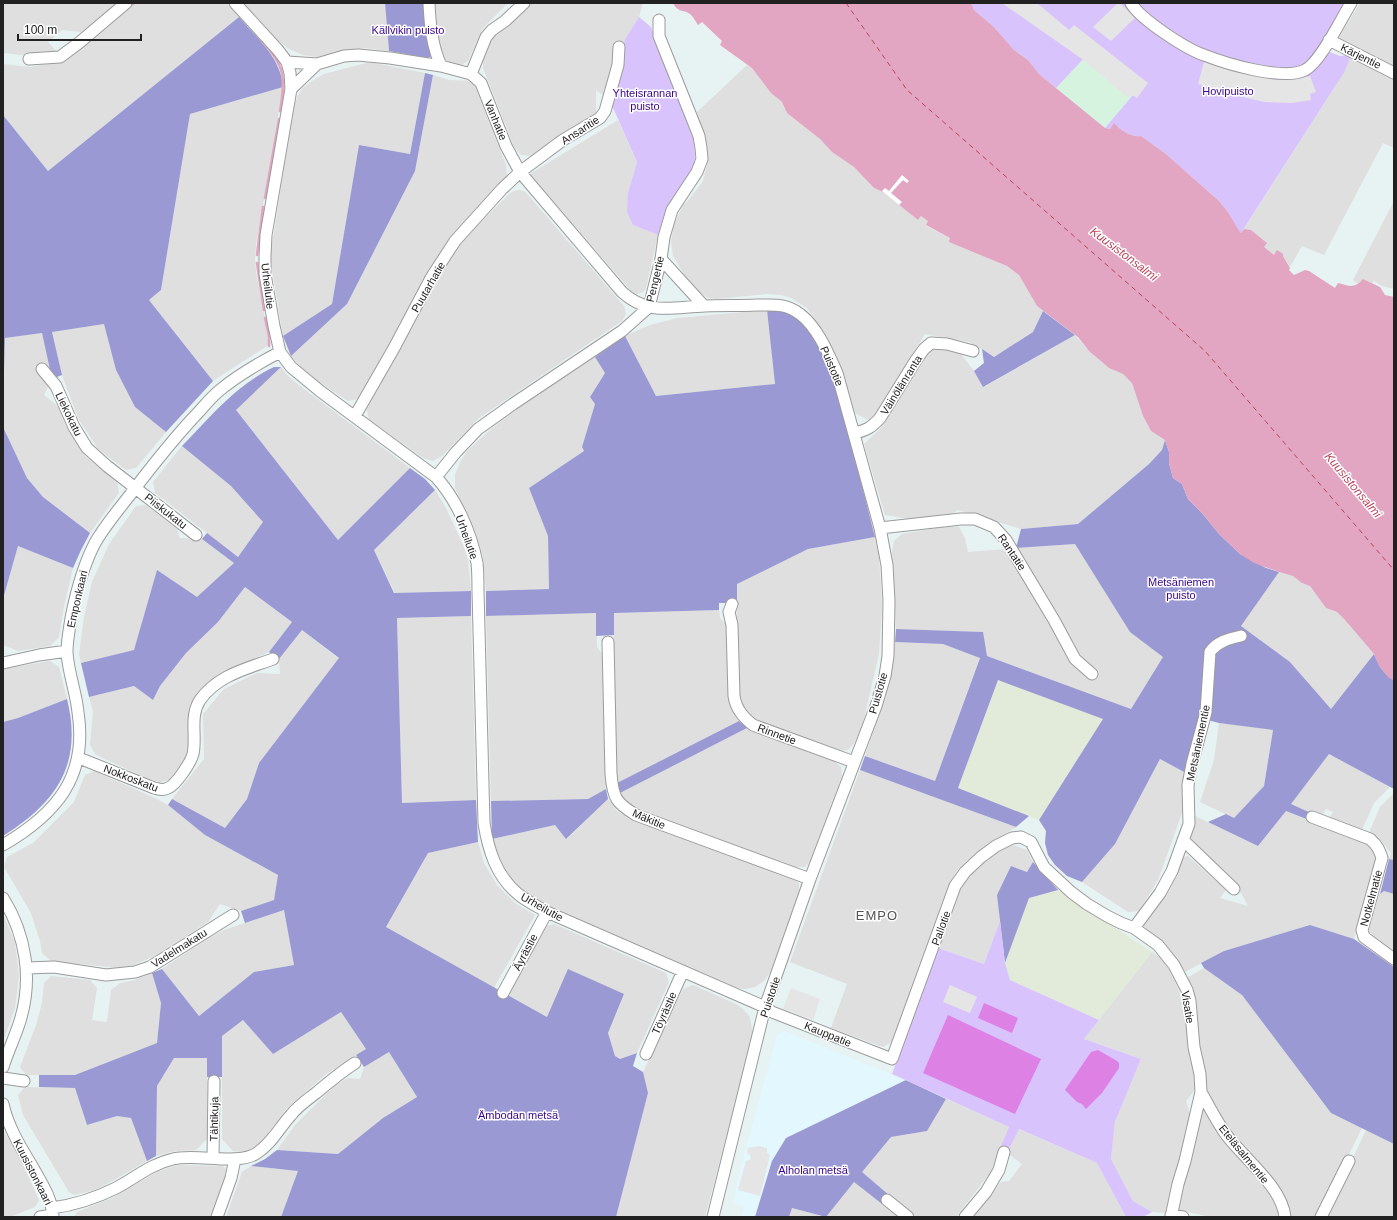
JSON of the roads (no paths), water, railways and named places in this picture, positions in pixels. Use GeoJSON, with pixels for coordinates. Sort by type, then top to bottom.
{"type":"FeatureCollection","features":[{"type":"Feature","properties":{"kind":"street"},"geometry":{"type":"LineString","coordinates":[[29,59],[60,57],[126,3]]}},
{"type":"Feature","properties":{"kind":"street","name":"Urheilutie"},"geometry":{"type":"LineString","coordinates":[[235,3],[278,50],[287,62],[290,73],[291,89],[268,228],[265,256],[268,296],[280,352],[291,367],[303,378],[436,477],[443,484],[460,515],[474,548],[477,565],[483,802],[487,840],[496,867],[505,881],[517,894],[547,912],[766,1007]]}},
{"type":"Feature","properties":{"kind":"street"},"geometry":{"type":"LineString","coordinates":[[430,3],[432,38],[437,56],[442,66]]}},
{"type":"Feature","properties":{"kind":"street"},"geometry":{"type":"LineString","coordinates":[[287,62],[317,64],[344,56],[358,55],[442,66],[471,74],[486,37],[492,30],[506,21],[524,3]]}},
{"type":"Feature","properties":{"kind":"street"},"geometry":{"type":"LineString","coordinates":[[1131,3],[1146,19],[1183,44],[1203,55],[1253,70],[1285,73],[1296,73],[1305,70],[1315,61],[1350,3]]}},
{"type":"Feature","properties":{"kind":"street","name":"Pengertie"},"geometry":{"type":"LineString","coordinates":[[436,477],[456,452],[478,429],[622,331],[649,307],[661,259],[664,238],[672,210],[697,172],[702,159],[702,148],[694,121],[679,88],[659,36],[659,20]]}},
{"type":"Feature","properties":{"kind":"street","name":"Kärjentie"},"geometry":{"type":"LineString","coordinates":[[1329,40],[1394,73]]}},
{"type":"Feature","properties":{"kind":"street","name":"Ansaritie"},"geometry":{"type":"LineString","coordinates":[[520,172],[563,140],[600,118],[605,112],[618,65],[619,47]]}},
{"type":"Feature","properties":{"kind":"street"},"geometry":{"type":"LineString","coordinates":[[291,89],[317,64]]}},
{"type":"Feature","properties":{"kind":"street","name":"Vanhatie"},"geometry":{"type":"LineString","coordinates":[[471,74],[480,83],[506,146],[520,172],[622,292],[630,300],[649,307]]}},
{"type":"Feature","properties":{"kind":"street","name":"Puutarhatie"},"geometry":{"type":"LineString","coordinates":[[355,416],[394,348],[431,278],[455,242],[520,172]]}},
{"type":"Feature","properties":{"kind":"street"},"geometry":{"type":"LineString","coordinates":[[661,259],[704,306]]}},
{"type":"Feature","properties":{"kind":"street","name":"Puistotie"},"geometry":{"type":"LineString","coordinates":[[649,307],[662,310],[704,306],[784,305],[800,314],[816,332],[827,350],[837,373],[880,528],[887,565],[889,594],[888,656],[885,676],[876,706],[810,879],[766,1007],[713,1217]]}},
{"type":"Feature","properties":{"kind":"street","name":"Väinölänranta"},"geometry":{"type":"LineString","coordinates":[[854,433],[865,431],[880,418],[916,360],[924,349],[931,343],[947,344],[973,351]]}},
{"type":"Feature","properties":{"kind":"street","name":"Emponkaari"},"geometry":{"type":"LineString","coordinates":[[3,845],[39,822],[58,800],[74,772],[80,742],[78,712],[67,651],[72,613],[82,572],[95,543],[136,487],[174,439],[220,390],[243,373],[280,352]]}},
{"type":"Feature","properties":{"kind":"street","name":"Liekokatu"},"geometry":{"type":"LineString","coordinates":[[42,369],[56,386],[74,427],[87,448],[107,466],[136,487]]}},
{"type":"Feature","properties":{"kind":"street","name":"Piiskukatu"},"geometry":{"type":"LineString","coordinates":[[136,487],[196,534]]}},
{"type":"Feature","properties":{"kind":"street","name":"Rantatie"},"geometry":{"type":"LineString","coordinates":[[880,528],[961,519],[975,519],[994,527],[1006,540],[1054,620],[1075,659],[1092,674]]}},
{"type":"Feature","properties":{"kind":"street","name":"Rinnetie"},"geometry":{"type":"LineString","coordinates":[[732,604],[729,612],[732,625],[734,696],[736,706],[745,718],[752,725],[854,762]]}},
{"type":"Feature","properties":{"kind":"street","name":"Metsäniementie"},"geometry":{"type":"LineString","coordinates":[[1134,928],[1160,893],[1172,871],[1189,824],[1188,785],[1206,712],[1210,652],[1214,646],[1230,638],[1241,636]]}},
{"type":"Feature","properties":{"kind":"street","name":"Mäkitie"},"geometry":{"type":"LineString","coordinates":[[608,642],[610,774],[615,796],[621,806],[636,815],[810,879]]}},
{"type":"Feature","properties":{"kind":"street"},"geometry":{"type":"LineString","coordinates":[[3,663],[39,655],[67,651]]}},
{"type":"Feature","properties":{"kind":"street","name":"Nokkoskatu"},"geometry":{"type":"LineString","coordinates":[[78,758],[154,788],[162,790],[168,789],[173,785],[189,763],[193,754],[193,719],[195,710],[200,701],[215,684],[224,677],[273,659]]}},
{"type":"Feature","properties":{"kind":"street","name":"Notkelmatie"},"geometry":{"type":"LineString","coordinates":[[1312,817],[1370,840],[1376,844],[1379,849],[1382,858],[1362,930],[1364,937],[1394,959]]}},
{"type":"Feature","properties":{"kind":"street","name":"Pallotie"},"geometry":{"type":"LineString","coordinates":[[892,1059],[955,886],[964,872],[996,846],[1012,838],[1021,837],[1031,842]]}},
{"type":"Feature","properties":{"kind":"street"},"geometry":{"type":"LineString","coordinates":[[1183,840],[1234,889]]}},
{"type":"Feature","properties":{"kind":"street","name":"Visatie"},"geometry":{"type":"LineString","coordinates":[[1031,842],[1044,867],[1071,892],[1107,916],[1134,928],[1158,945],[1167,954],[1187,990],[1190,1001],[1194,1047],[1200,1074],[1201,1092],[1196,1118],[1171,1216]]}},
{"type":"Feature","properties":{"kind":"street"},"geometry":{"type":"LineString","coordinates":[[3,898],[20,933],[27,968],[26,992],[20,1021],[3,1067]]}},
{"type":"Feature","properties":{"kind":"street","name":"Äyrästie"},"geometry":{"type":"LineString","coordinates":[[503,993],[547,912]]}},
{"type":"Feature","properties":{"kind":"street","name":"Vadelmakatu"},"geometry":{"type":"LineString","coordinates":[[27,968],[54,967],[106,975],[135,972],[150,967],[233,915]]}},
{"type":"Feature","properties":{"kind":"street","name":"Töyrästie"},"geometry":{"type":"LineString","coordinates":[[646,1054],[683,972]]}},
{"type":"Feature","properties":{"kind":"street","name":"Kauppatie"},"geometry":{"type":"LineString","coordinates":[[766,1007],[772,1012],[892,1059]]}},
{"type":"Feature","properties":{"kind":"street"},"geometry":{"type":"LineString","coordinates":[[40,1217],[53,1213],[62,1206],[100,1196],[149,1168],[174,1158],[235,1159],[255,1155],[271,1142],[289,1116],[299,1106],[335,1076],[354,1063]]}},
{"type":"Feature","properties":{"kind":"street"},"geometry":{"type":"LineString","coordinates":[[3,1078],[24,1082]]}},
{"type":"Feature","properties":{"kind":"street","name":"Tähtikuja"},"geometry":{"type":"LineString","coordinates":[[213,1158],[214,1081]]}},
{"type":"Feature","properties":{"kind":"street","name":"Eteläsalmentie"},"geometry":{"type":"LineString","coordinates":[[1201,1092],[1224,1132],[1246,1156],[1282,1202],[1285,1217]]}},
{"type":"Feature","properties":{"kind":"street","name":"Kuusistonkaari"},"geometry":{"type":"LineString","coordinates":[[3,1104],[6,1118],[42,1184],[53,1213]]}},
{"type":"Feature","properties":{"kind":"street"},"geometry":{"type":"LineString","coordinates":[[965,1217],[986,1192],[999,1170],[1004,1152]]}},
{"type":"Feature","properties":{"kind":"street"},"geometry":{"type":"LineString","coordinates":[[217,1217],[231,1178],[235,1159]]}},
{"type":"Feature","properties":{"kind":"street"},"geometry":{"type":"LineString","coordinates":[[1321,1217],[1349,1161]]}},
{"type":"Feature","properties":{"kind":"street"},"geometry":{"type":"LineString","coordinates":[[887,1200],[908,1217]]}},
{"type":"Feature","properties":{"kind":"street"},"geometry":{"type":"LineString","coordinates":[[1171,1216],[1183,1217]]}},
{"type":"Feature","properties":{"kind":"water","name":"Kuusistonsalmi"},"geometry":{"type":"Polygon","coordinates":[[[673,3],[970,3],[974,10],[994,27],[1014,50],[1028,60],[1040,75],[1105,128],[1110,129],[1114,123],[1126,133],[1134,136],[1141,136],[1166,154],[1219,201],[1241,233],[1244,229],[1251,230],[1267,243],[1264,247],[1274,255],[1277,250],[1283,254],[1290,268],[1289,270],[1294,275],[1305,270],[1309,271],[1335,288],[1338,283],[1352,286],[1363,279],[1380,287],[1385,295],[1394,297],[1394,680],[1389,678],[1379,666],[1374,654],[1345,620],[1337,612],[1326,608],[1310,586],[1302,583],[1293,576],[1254,563],[1240,554],[1219,534],[1188,499],[1182,484],[1173,478],[1169,463],[1169,452],[1165,440],[1151,431],[1143,416],[1132,383],[1123,374],[1109,368],[1089,351],[1078,337],[1037,306],[1019,275],[1007,266],[949,242],[950,238],[926,225],[928,221],[921,216],[918,220],[883,192],[874,188],[854,167],[832,152],[820,139],[787,113],[782,102],[771,93],[752,68],[720,45],[722,41],[702,22],[698,25],[691,15],[679,10],[673,3]]]}},
{"type":"Feature","properties":{"kind":"waterway"},"geometry":{"type":"LineString","coordinates":[[130,6],[134,3]]}},
{"type":"Feature","properties":{"kind":"waterway"},"geometry":{"type":"LineString","coordinates":[[258,36],[273,54],[281,70],[283,87],[280,111]]}},
{"type":"Feature","properties":{"kind":"waterway"},"geometry":{"type":"LineString","coordinates":[[265,198],[279,119]]}},
{"type":"Feature","properties":{"kind":"waterway"},"geometry":{"type":"LineString","coordinates":[[257,255],[263,207]]}},
{"type":"Feature","properties":{"kind":"waterway"},"geometry":{"type":"LineString","coordinates":[[257,263],[264,310]]}},
{"type":"Feature","properties":{"kind":"waterway"},"geometry":{"type":"LineString","coordinates":[[265,318],[269,336],[269,346]]}},
{"type":"Feature","properties":{"kind":"district","name":"EMPO"},"geometry":{"type":"Point","coordinates":[877,915]}},
{"type":"Feature","properties":{"kind":"park label","name":"Källvikin puisto"},"geometry":{"type":"Point","coordinates":[408,30]}},
{"type":"Feature","properties":{"kind":"park label","name":"Hovipuisto"},"geometry":{"type":"Point","coordinates":[1228,91]}},
{"type":"Feature","properties":{"kind":"park label","name":"Yhteisrannan puisto"},"geometry":{"type":"Point","coordinates":[645,99]}},
{"type":"Feature","properties":{"kind":"park label","name":"Metsäniemen puisto"},"geometry":{"type":"Point","coordinates":[1181,588]}},
{"type":"Feature","properties":{"kind":"park label","name":"Ämbodan metsä"},"geometry":{"type":"Point","coordinates":[518,1115]}},
{"type":"Feature","properties":{"kind":"park label","name":"Alholan metsä"},"geometry":{"type":"Point","coordinates":[813,1170]}}]}
